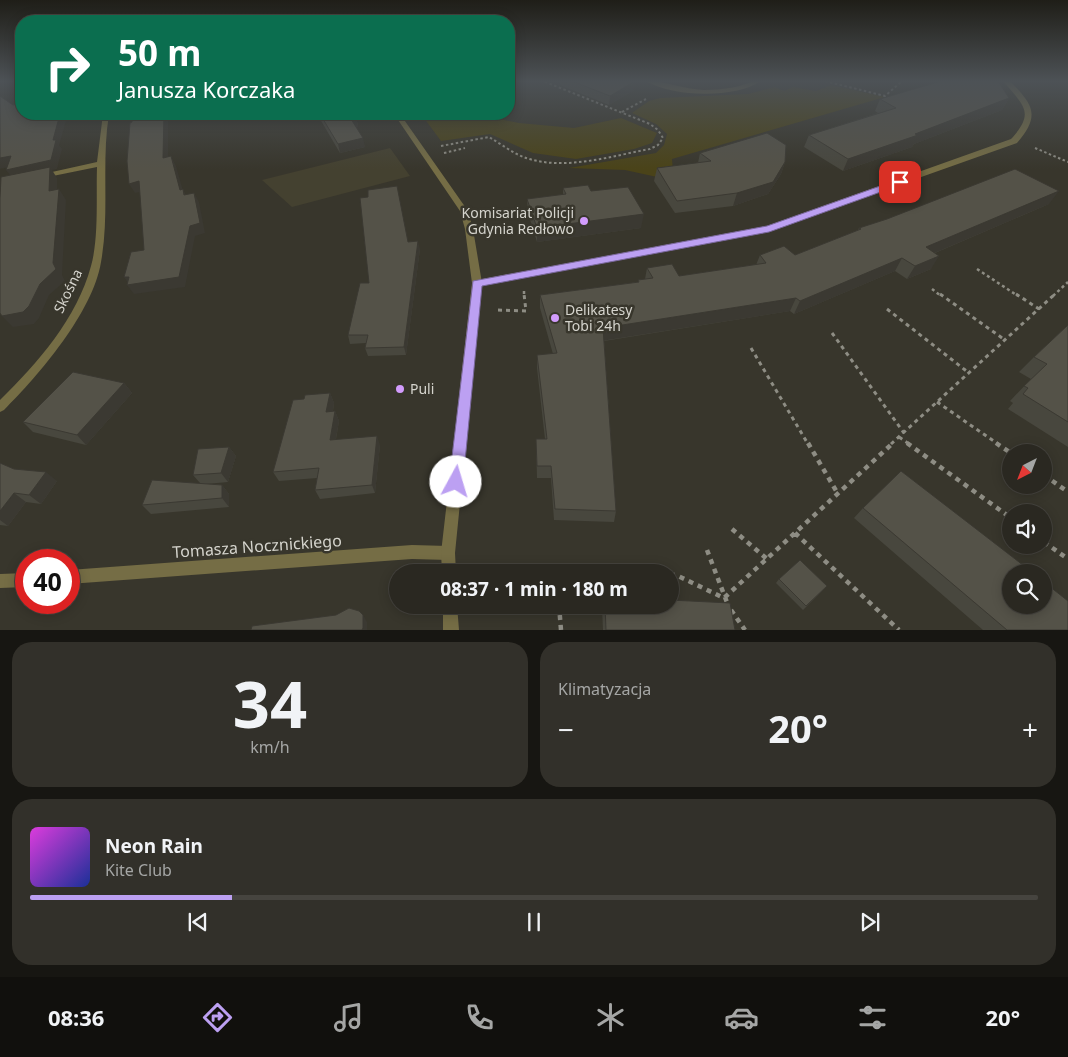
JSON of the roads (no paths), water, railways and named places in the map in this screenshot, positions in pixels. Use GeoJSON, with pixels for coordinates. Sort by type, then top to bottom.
{"type":"FeatureCollection","features":[{"type":"Feature","properties":{"kind":"street"},"geometry":{"type":"LineString","coordinates":[[476,283],[769,228],[1014,141],[1025,130],[1029,120],[1029,110]]}},
{"type":"Feature","properties":{"kind":"street","name":"Skośna"},"geometry":{"type":"LineString","coordinates":[[0,407],[23,385],[50,350],[77,310],[96,266],[100,228],[100,164],[105,120]]}},
{"type":"Feature","properties":{"kind":"street"},"geometry":{"type":"LineString","coordinates":[[401,120],[464,211],[469,229],[476,283],[448,554],[449,564]]}},
{"type":"Feature","properties":{"kind":"street"},"geometry":{"type":"LineString","coordinates":[[36,178],[100,164]]}},
{"type":"Feature","properties":{"kind":"street","name":"Tomasza Nocznickiego"},"geometry":{"type":"LineString","coordinates":[[80,576],[412,552],[448,554]]}},
{"type":"Feature","properties":{"kind":"street"},"geometry":{"type":"LineString","coordinates":[[0,581],[15,580]]}},
{"type":"Feature","properties":{"kind":"place","name":"Komisariat Policji Gdynia Redłowo"},"geometry":{"type":"Point","coordinates":[584,221]}},
{"type":"Feature","properties":{"kind":"place","name":"Delikatesy Tobi 24h"},"geometry":{"type":"Point","coordinates":[555,318]}},
{"type":"Feature","properties":{"kind":"place","name":"Puli"},"geometry":{"type":"Point","coordinates":[400,389]}}]}
